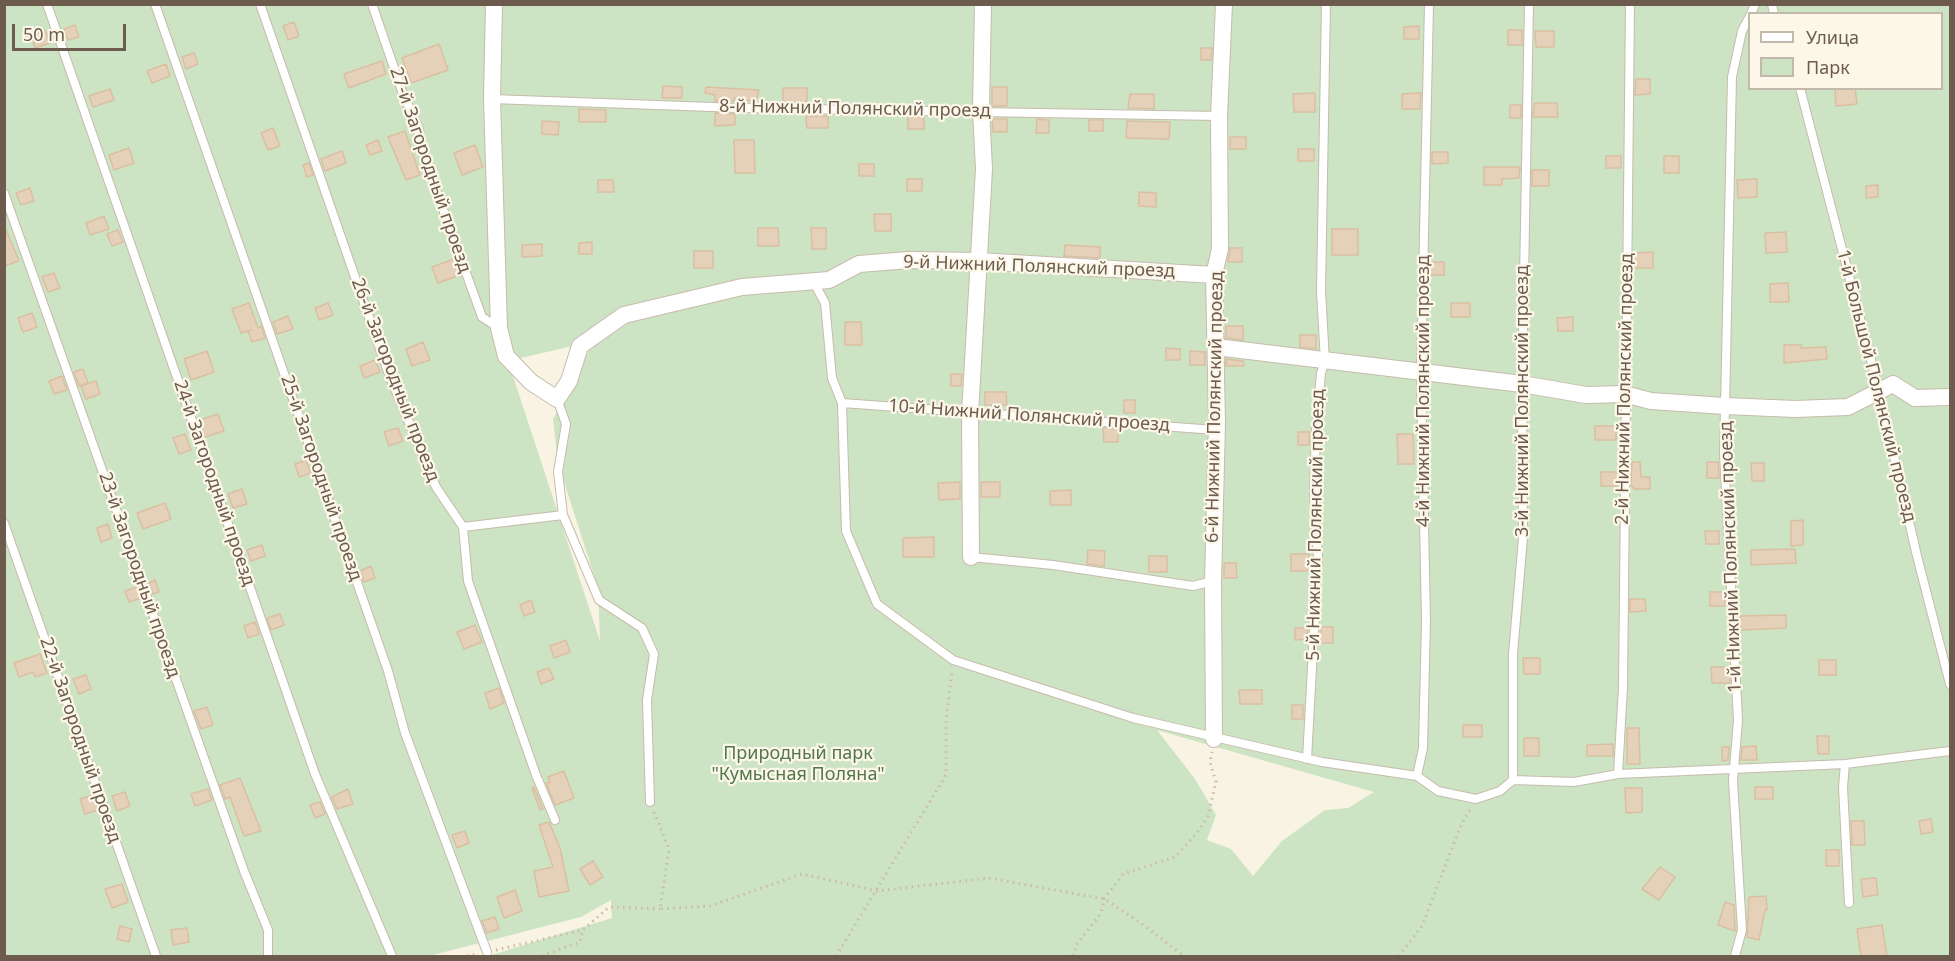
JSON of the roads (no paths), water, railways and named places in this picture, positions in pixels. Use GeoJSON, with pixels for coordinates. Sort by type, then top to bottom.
{"type":"FeatureCollection","features":[{"type":"Feature","properties":{"kind":"street"},"geometry":{"type":"LineString","coordinates":[[494,4],[492,99],[499,328],[506,356],[531,382],[557,399]]}},
{"type":"Feature","properties":{"kind":"street"},"geometry":{"type":"LineString","coordinates":[[971,557],[970,414],[984,169],[981,110],[983,4]]}},
{"type":"Feature","properties":{"kind":"street","name":"6-й Нижний Полянский проезд"},"geometry":{"type":"LineString","coordinates":[[1214,739],[1213,581],[1216,347],[1214,274],[1220,249],[1219,116],[1224,4]]}},
{"type":"Feature","properties":{"kind":"street","name":"9-й Нижний Полянский проезд"},"geometry":{"type":"LineString","coordinates":[[557,399],[569,381],[580,346],[624,315],[742,287],[829,280],[859,264],[909,260],[979,261],[1214,274]]}},
{"type":"Feature","properties":{"kind":"street"},"geometry":{"type":"LineString","coordinates":[[1216,347],[1278,353],[1325,362],[1522,384],[1586,395],[1624,394],[1651,401],[1795,409],[1848,407],[1893,384],[1915,398],[1950,397]]}},
{"type":"Feature","properties":{"kind":"lane","name":"24-й Загородный проезд"},"geometry":{"type":"LineString","coordinates":[[47,4],[315,774],[392,957]]}},
{"type":"Feature","properties":{"kind":"lane","name":"25-й Загородный проезд"},"geometry":{"type":"LineString","coordinates":[[155,4],[388,671],[405,734],[487,952]]}},
{"type":"Feature","properties":{"kind":"lane","name":"26-й Загородный проезд"},"geometry":{"type":"LineString","coordinates":[[260,4],[388,372],[436,487],[463,527],[468,581],[536,775],[555,820]]}},
{"type":"Feature","properties":{"kind":"lane","name":"27-й Загородный проезд"},"geometry":{"type":"LineString","coordinates":[[372,4],[403,94],[419,129],[418,140],[482,317],[499,328]]}},
{"type":"Feature","properties":{"kind":"lane","name":"5-й Нижний Полянский проезд"},"geometry":{"type":"LineString","coordinates":[[1307,759],[1318,558],[1314,493],[1316,428],[1321,373],[1325,362],[1321,291],[1326,4]]}},
{"type":"Feature","properties":{"kind":"lane","name":"4-й Нижний Полянский проезд"},"geometry":{"type":"LineString","coordinates":[[1417,776],[1423,748],[1426,621],[1421,373],[1429,4]]}},
{"type":"Feature","properties":{"kind":"lane","name":"3-й Нижний Полянский проезд"},"geometry":{"type":"LineString","coordinates":[[1513,780],[1513,654],[1523,538],[1522,384],[1529,4]]}},
{"type":"Feature","properties":{"kind":"lane","name":"2-й Нижний Полянский проезд"},"geometry":{"type":"LineString","coordinates":[[1618,774],[1623,687],[1624,394],[1630,4]]}},
{"type":"Feature","properties":{"kind":"lane","name":"1-й Нижний Полянский проезд"},"geometry":{"type":"LineString","coordinates":[[1735,957],[1742,930],[1733,781],[1738,720],[1724,454],[1732,77],[1742,31],[1748,19]]}},
{"type":"Feature","properties":{"kind":"lane","name":"1-й Большой Полянский проезд"},"geometry":{"type":"LineString","coordinates":[[1801,90],[1879,391],[1917,556],[1950,684]]}},
{"type":"Feature","properties":{"kind":"lane","name":"8-й Нижний Полянский проезд"},"geometry":{"type":"LineString","coordinates":[[492,99],[832,110],[981,110],[1219,116]]}},
{"type":"Feature","properties":{"kind":"lane","name":"23-й Загородный проезд"},"geometry":{"type":"LineString","coordinates":[[4,193],[244,871],[268,930],[268,957]]}},
{"type":"Feature","properties":{"kind":"lane"},"geometry":{"type":"LineString","coordinates":[[813,281],[825,303],[832,378],[842,403],[846,531],[877,604],[953,660],[1133,718],[1214,739],[1307,759],[1417,776],[1438,791],[1476,799],[1500,791],[1513,780],[1574,782],[1618,774],[1735,771],[1845,764],[1950,751]]}},
{"type":"Feature","properties":{"kind":"lane"},"geometry":{"type":"LineString","coordinates":[[557,399],[566,424],[558,472],[563,515],[599,600],[642,628],[654,654],[647,699],[650,802]]}},
{"type":"Feature","properties":{"kind":"lane","name":"10-й Нижний Полянский проезд"},"geometry":{"type":"LineString","coordinates":[[842,403],[970,414],[1051,416],[1216,430]]}},
{"type":"Feature","properties":{"kind":"lane"},"geometry":{"type":"LineString","coordinates":[[463,527],[563,515]]}},
{"type":"Feature","properties":{"kind":"lane","name":"22-й Загородный проезд"},"geometry":{"type":"LineString","coordinates":[[4,523],[156,957]]}},
{"type":"Feature","properties":{"kind":"lane"},"geometry":{"type":"LineString","coordinates":[[971,557],[1053,565],[1193,586],[1213,581]]}},
{"type":"Feature","properties":{"kind":"lane"},"geometry":{"type":"LineString","coordinates":[[1845,764],[1843,786],[1849,903]]}},
{"type":"Feature","properties":{"kind":"park label","name":"Природный парк \"Кумысная Поляна\""},"geometry":{"type":"Point","coordinates":[798,764]}}]}
